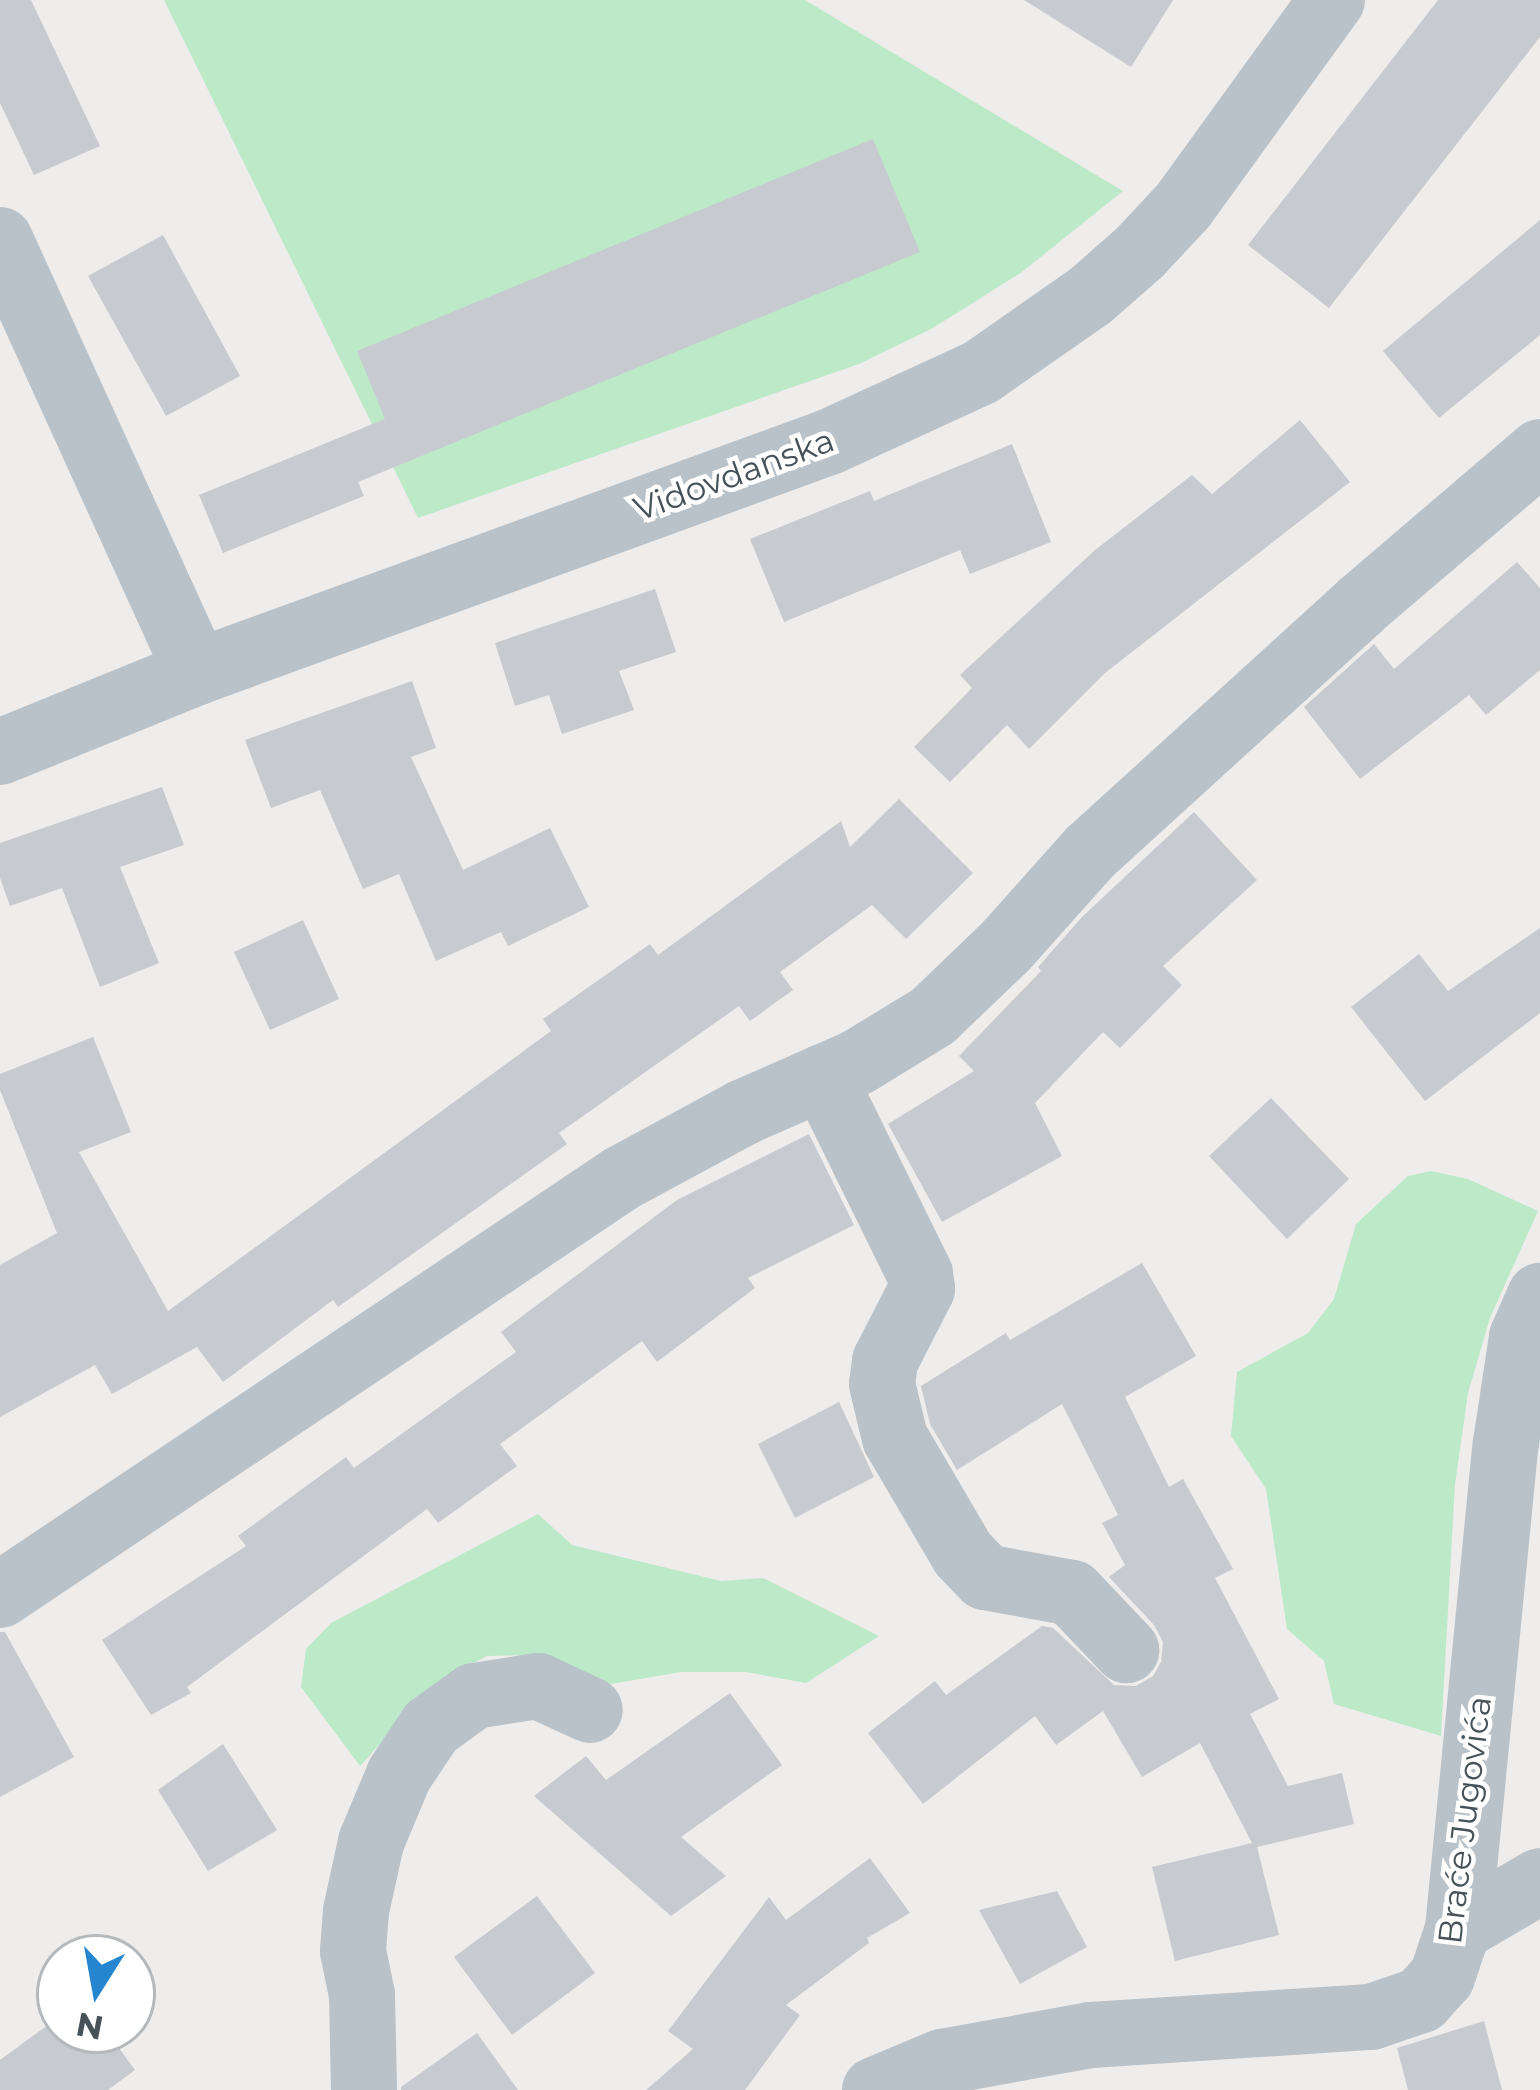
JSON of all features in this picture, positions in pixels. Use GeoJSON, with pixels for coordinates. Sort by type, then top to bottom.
{"type":"FeatureCollection","features":[{"type":"Feature","properties":{"kind":"street","name":"Vidovdanska"},"geometry":{"type":"LineString","coordinates":[[0,752],[197,672],[829,442],[981,372],[1090,296],[1139,254],[1183,206],[1332,0]]}},
{"type":"Feature","properties":{"kind":"street"},"geometry":{"type":"LineString","coordinates":[[0,240],[197,672]]}},
{"type":"Feature","properties":{"kind":"street"},"geometry":{"type":"LineString","coordinates":[[0,1595],[622,1178],[824,1077],[933,1016],[1006,946],[1090,852],[1360,606],[1540,452]]}},
{"type":"Feature","properties":{"kind":"street"},"geometry":{"type":"LineString","coordinates":[[824,1077],[920,1274],[922,1289],[885,1360],[882,1384],[895,1438],[963,1554],[985,1576],[1072,1594],[1126,1649]]}},
{"type":"Feature","properties":{"kind":"street","name":"Braće Jugovića"},"geometry":{"type":"LineString","coordinates":[[875,2090],[942,2062],[1091,2035],[1371,2017],[1420,2000],[1442,1977],[1458,1929],[1506,1443],[1522,1336],[1540,1296]]}},
{"type":"Feature","properties":{"kind":"street"},"geometry":{"type":"LineString","coordinates":[[364,2090],[362,1995],[353,1951],[356,1911],[371,1841],[399,1775],[431,1727],[474,1696],[538,1686],[590,1709]]}},
{"type":"Feature","properties":{"kind":"street"},"geometry":{"type":"LineString","coordinates":[[1458,1929],[1540,1881]]}},
{"type":"Feature","properties":{"kind":"green space"},"geometry":{"type":"Polygon","coordinates":[[[164,0],[805,0],[1123,191],[1022,272],[933,328],[859,364],[418,518],[164,0]]]}},
{"type":"Feature","properties":{"kind":"green space"},"geometry":{"type":"Polygon","coordinates":[[[1431,1171],[1468,1179],[1538,1211],[1490,1318],[1468,1393],[1455,1484],[1441,1736],[1334,1704],[1324,1661],[1287,1629],[1266,1489],[1231,1436],[1237,1372],[1308,1333],[1334,1299],[1356,1224],[1408,1176],[1431,1171]]]}},
{"type":"Feature","properties":{"kind":"green space"},"geometry":{"type":"Polygon","coordinates":[[[538,1514],[572,1545],[721,1581],[763,1578],[879,1636],[806,1683],[746,1672],[681,1672],[611,1684],[535,1655],[487,1656],[436,1683],[360,1766],[301,1687],[306,1649],[331,1623],[538,1514]]]}},
{"type":"Feature","properties":{"kind":"building"},"geometry":{"type":"Polygon","coordinates":[[[0,0],[31,0],[100,146],[34,175],[0,103],[0,0]]]}},
{"type":"Feature","properties":{"kind":"building"},"geometry":{"type":"Polygon","coordinates":[[[1024,0],[1173,0],[1131,67],[1024,0]]]}},
{"type":"Feature","properties":{"kind":"building"},"geometry":{"type":"Polygon","coordinates":[[[1438,0],[1540,0],[1540,37],[1329,308],[1248,245],[1438,0]]]}},
{"type":"Feature","properties":{"kind":"building"},"geometry":{"type":"Polygon","coordinates":[[[873,139],[920,252],[358,482],[364,496],[223,553],[199,495],[385,419],[357,351],[873,139]]]}},
{"type":"Feature","properties":{"kind":"building"},"geometry":{"type":"Polygon","coordinates":[[[1540,220],[1540,335],[1439,418],[1383,351],[1540,220]]]}},
{"type":"Feature","properties":{"kind":"building"},"geometry":{"type":"Polygon","coordinates":[[[163,235],[240,376],[166,416],[88,276],[163,235]]]}},
{"type":"Feature","properties":{"kind":"building"},"geometry":{"type":"Polygon","coordinates":[[[1300,420],[1350,482],[1105,673],[1029,749],[1007,725],[950,782],[914,747],[972,688],[960,675],[1095,550],[1192,475],[1212,494],[1300,420]]]}},
{"type":"Feature","properties":{"kind":"building"},"geometry":{"type":"Polygon","coordinates":[[[1012,444],[1051,542],[970,574],[960,550],[784,622],[750,539],[870,491],[874,501],[1012,444]]]}},
{"type":"Feature","properties":{"kind":"building"},"geometry":{"type":"Polygon","coordinates":[[[1517,562],[1540,588],[1540,670],[1486,715],[1469,695],[1360,779],[1304,707],[1374,644],[1394,669],[1517,562]]]}},
{"type":"Feature","properties":{"kind":"building"},"geometry":{"type":"Polygon","coordinates":[[[655,589],[676,652],[619,671],[634,710],[562,734],[549,695],[515,706],[495,643],[655,589]]]}},
{"type":"Feature","properties":{"kind":"building"},"geometry":{"type":"Polygon","coordinates":[[[412,681],[436,748],[411,757],[463,870],[550,828],[589,907],[508,946],[501,932],[436,961],[399,874],[363,889],[320,790],[271,808],[245,740],[412,681]]]}},
{"type":"Feature","properties":{"kind":"building"},"geometry":{"type":"Polygon","coordinates":[[[162,787],[184,845],[120,867],[159,963],[100,987],[62,888],[10,906],[0,878],[0,843],[162,787]]]}},
{"type":"Feature","properties":{"kind":"building"},"geometry":{"type":"Polygon","coordinates":[[[899,799],[973,873],[906,939],[872,905],[780,972],[793,990],[750,1021],[739,1006],[559,1133],[567,1144],[338,1307],[333,1300],[223,1382],[197,1347],[112,1394],[95,1365],[0,1417],[0,1265],[57,1233],[0,1090],[0,1074],[93,1037],[131,1132],[79,1152],[168,1311],[551,1031],[543,1019],[650,944],[658,955],[841,821],[850,847],[899,799]]]}},
{"type":"Feature","properties":{"kind":"building"},"geometry":{"type":"Polygon","coordinates":[[[1194,812],[1257,880],[1163,966],[1182,985],[1120,1048],[1103,1032],[1035,1103],[1062,1156],[942,1222],[888,1124],[974,1071],[959,1056],[1041,971],[1038,967],[1082,917],[1194,812]]]}},
{"type":"Feature","properties":{"kind":"building"},"geometry":{"type":"Polygon","coordinates":[[[303,920],[339,999],[270,1030],[234,952],[303,920]]]}},
{"type":"Feature","properties":{"kind":"building"},"geometry":{"type":"Polygon","coordinates":[[[1540,928],[1540,1013],[1425,1101],[1351,1007],[1419,954],[1448,991],[1540,928]]]}},
{"type":"Feature","properties":{"kind":"building"},"geometry":{"type":"Polygon","coordinates":[[[1271,1098],[1349,1179],[1287,1239],[1209,1156],[1271,1098]]]}},
{"type":"Feature","properties":{"kind":"building"},"geometry":{"type":"Polygon","coordinates":[[[809,1134],[854,1225],[748,1278],[755,1288],[657,1362],[642,1341],[500,1444],[517,1466],[438,1523],[427,1509],[187,1687],[191,1693],[151,1715],[102,1640],[246,1546],[238,1536],[346,1457],[354,1468],[516,1352],[501,1332],[677,1200],[809,1134]]]}},
{"type":"Feature","properties":{"kind":"building"},"geometry":{"type":"Polygon","coordinates":[[[1142,1263],[1196,1356],[1125,1397],[1169,1487],[1183,1479],[1233,1569],[1215,1578],[1279,1699],[1250,1714],[1288,1786],[1342,1773],[1354,1824],[1257,1847],[1279,1935],[1175,1961],[1152,1867],[1252,1843],[1200,1743],[1142,1777],[1103,1711],[1056,1745],[1035,1716],[923,1804],[868,1733],[935,1681],[946,1695],[1042,1626],[1053,1628],[1114,1685],[1136,1686],[1153,1676],[1161,1662],[1163,1642],[1154,1625],[1109,1577],[1125,1565],[1102,1523],[1118,1515],[1062,1404],[957,1470],[930,1424],[921,1386],[1006,1333],[1010,1340],[1142,1263]]]}},
{"type":"Feature","properties":{"kind":"building"},"geometry":{"type":"Polygon","coordinates":[[[839,1402],[874,1477],[795,1518],[758,1444],[839,1402]]]}},
{"type":"Feature","properties":{"kind":"building"},"geometry":{"type":"Polygon","coordinates":[[[0,1632],[5,1632],[74,1757],[0,1797],[0,1632]]]}},
{"type":"Feature","properties":{"kind":"building"},"geometry":{"type":"Polygon","coordinates":[[[730,1693],[782,1765],[681,1837],[726,1876],[671,1916],[534,1796],[586,1756],[606,1780],[730,1693]]]}},
{"type":"Feature","properties":{"kind":"building"},"geometry":{"type":"Polygon","coordinates":[[[223,1744],[277,1830],[208,1871],[158,1790],[223,1744]]]}},
{"type":"Feature","properties":{"kind":"building"},"geometry":{"type":"Polygon","coordinates":[[[870,1858],[910,1913],[867,1938],[869,1943],[786,2005],[800,2015],[745,2090],[646,2090],[693,2049],[668,2031],[769,1897],[786,1920],[870,1858]]]}},
{"type":"Feature","properties":{"kind":"building"},"geometry":{"type":"Polygon","coordinates":[[[1057,1891],[1087,1947],[1020,1984],[979,1910],[1057,1891]]]}},
{"type":"Feature","properties":{"kind":"building"},"geometry":{"type":"Polygon","coordinates":[[[537,1896],[595,1973],[512,2035],[454,1957],[537,1896]]]}},
{"type":"Feature","properties":{"kind":"building"},"geometry":{"type":"Polygon","coordinates":[[[1484,2021],[1502,2090],[1408,2090],[1397,2048],[1484,2021]]]}},
{"type":"Feature","properties":{"kind":"building"},"geometry":{"type":"Polygon","coordinates":[[[477,2033],[518,2090],[401,2090],[401,2087],[477,2033]]]}},
{"type":"Feature","properties":{"kind":"building"},"geometry":{"type":"Polygon","coordinates":[[[36,2034],[36,2054],[123,2054],[135,2070],[108,2090],[0,2090],[0,2060],[36,2034]]]}}]}
